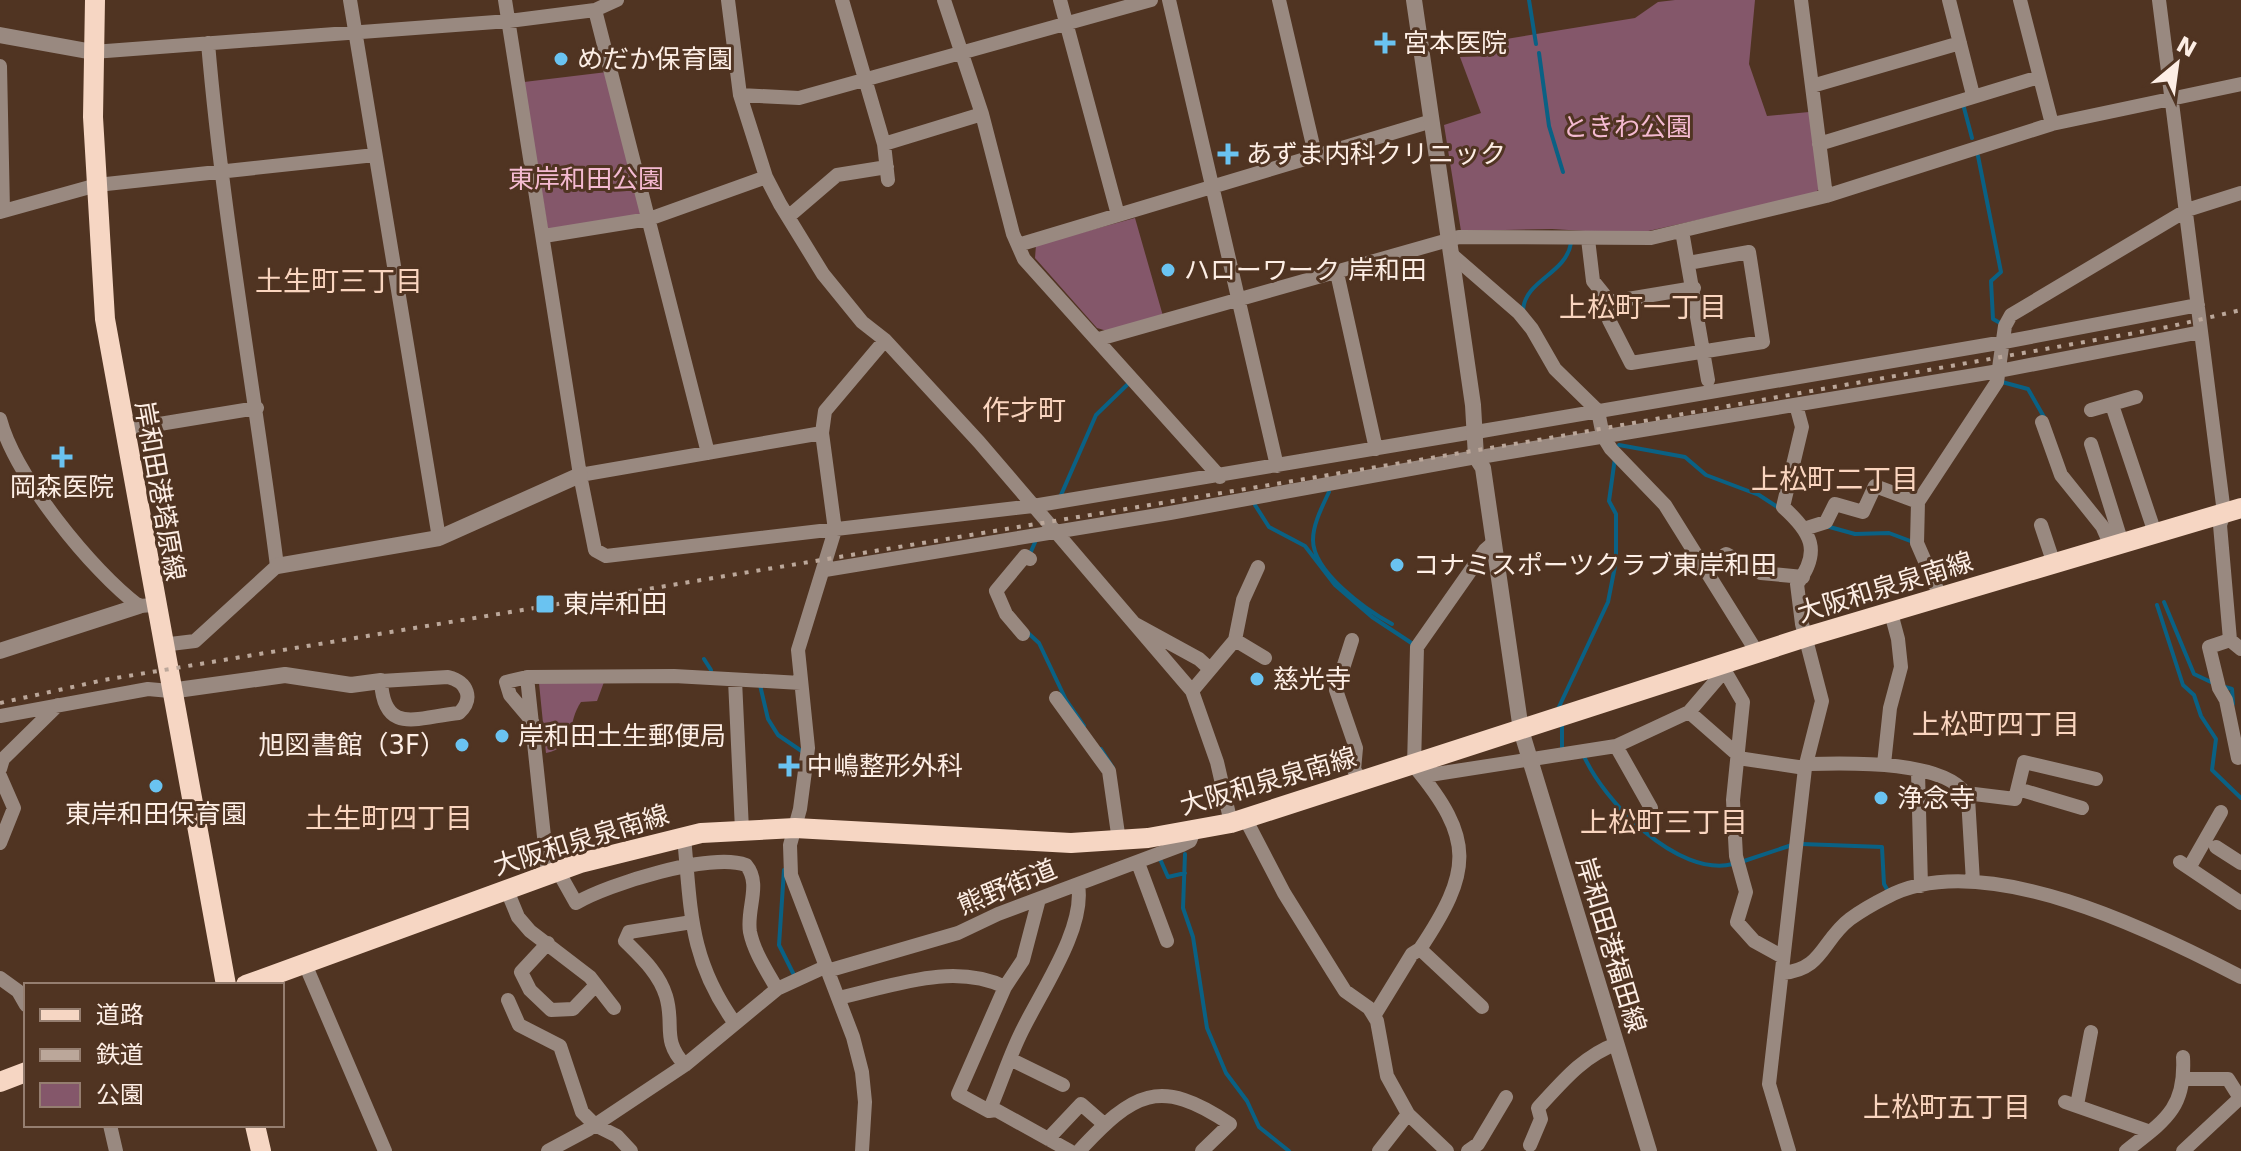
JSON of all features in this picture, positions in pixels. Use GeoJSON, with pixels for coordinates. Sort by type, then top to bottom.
{"type":"FeatureCollection","features":[{"type":"Feature","properties":{"kind":"main road","name":"岸和田港塔原線"},"geometry":{"type":"LineString","coordinates":[[95,0],[93,52],[97,185],[105,319],[147,605],[162,645],[226,983]]}},
{"type":"Feature","properties":{"kind":"main road","name":"大阪和泉泉南線"},"geometry":{"type":"LineString","coordinates":[[252,983],[553,872],[684,837],[795,828],[1021,842],[1119,841],[1239,822],[1363,782],[1418,771],[1521,730],[1723,668],[1806,637],[2233,511]]}},
{"type":"Feature","properties":{"kind":"main road"},"geometry":{"type":"LineString","coordinates":[[0,1082],[24,1073]]}},
{"type":"Feature","properties":{"kind":"main road"},"geometry":{"type":"LineString","coordinates":[[255,1127],[261,1151]]}},
{"type":"Feature","properties":{"kind":"street"},"geometry":{"type":"LineString","coordinates":[[350,0],[439,538]]}},
{"type":"Feature","properties":{"kind":"street"},"geometry":{"type":"LineString","coordinates":[[505,0],[580,475],[595,550],[606,556],[1033,506],[1220,477],[2004,342],[2198,305]]}},
{"type":"Feature","properties":{"kind":"street"},"geometry":{"type":"LineString","coordinates":[[0,35],[93,52],[509,21],[595,10],[617,0]]}},
{"type":"Feature","properties":{"kind":"street"},"geometry":{"type":"LineString","coordinates":[[728,0],[740,95],[766,177],[823,274],[862,322],[885,340],[1033,506],[1048,531],[1192,691],[1239,822],[1345,991],[1374,1016],[1387,1076],[1408,1114],[1447,1151]]}},
{"type":"Feature","properties":{"kind":"street"},"geometry":{"type":"LineString","coordinates":[[788,217],[837,175],[888,174],[884,144],[842,0]]}},
{"type":"Feature","properties":{"kind":"street"},"geometry":{"type":"LineString","coordinates":[[944,0],[982,114],[1024,259],[1220,477]]}},
{"type":"Feature","properties":{"kind":"street"},"geometry":{"type":"LineString","coordinates":[[1060,0],[1118,215]]}},
{"type":"Feature","properties":{"kind":"street"},"geometry":{"type":"LineString","coordinates":[[740,95],[799,98],[1151,0]]}},
{"type":"Feature","properties":{"kind":"street"},"geometry":{"type":"LineString","coordinates":[[1169,0],[1277,466]]}},
{"type":"Feature","properties":{"kind":"street"},"geometry":{"type":"LineString","coordinates":[[1279,0],[1315,154]]}},
{"type":"Feature","properties":{"kind":"street","name":"岸和田港福田線"},"geometry":{"type":"LineString","coordinates":[[1414,0],[1521,730],[1649,1151]]}},
{"type":"Feature","properties":{"kind":"street"},"geometry":{"type":"LineString","coordinates":[[1801,0],[1826,196]]}},
{"type":"Feature","properties":{"kind":"street"},"geometry":{"type":"LineString","coordinates":[[1949,0],[1973,95]]}},
{"type":"Feature","properties":{"kind":"street"},"geometry":{"type":"LineString","coordinates":[[2020,0],[2052,124]]}},
{"type":"Feature","properties":{"kind":"street"},"geometry":{"type":"LineString","coordinates":[[2159,0],[2201,332],[2233,511],[2220,525],[2235,644],[2209,647],[2210,673],[2226,700],[2225,731],[2238,758]]}},
{"type":"Feature","properties":{"kind":"street"},"geometry":{"type":"LineString","coordinates":[[595,10],[708,453]]}},
{"type":"Feature","properties":{"kind":"street"},"geometry":{"type":"LineString","coordinates":[[208,43],[219,171],[257,408],[277,566]]}},
{"type":"Feature","properties":{"kind":"street"},"geometry":{"type":"LineString","coordinates":[[1812,86],[1960,43]]}},
{"type":"Feature","properties":{"kind":"street"},"geometry":{"type":"LineString","coordinates":[[0,66],[2,211],[97,185],[375,155]]}},
{"type":"Feature","properties":{"kind":"street"},"geometry":{"type":"LineString","coordinates":[[1819,144],[2039,77]]}},
{"type":"Feature","properties":{"kind":"street"},"geometry":{"type":"LineString","coordinates":[[1099,339],[1238,298],[1450,247],[1526,235],[1641,239],[1682,231],[1826,196],[2052,124],[2241,84]]}},
{"type":"Feature","properties":{"kind":"street"},"geometry":{"type":"LineString","coordinates":[[884,144],[982,114]]}},
{"type":"Feature","properties":{"kind":"street"},"geometry":{"type":"LineString","coordinates":[[1018,245],[1211,184],[1432,121]]}},
{"type":"Feature","properties":{"kind":"street"},"geometry":{"type":"LineString","coordinates":[[544,236],[649,219],[766,177]]}},
{"type":"Feature","properties":{"kind":"street"},"geometry":{"type":"LineString","coordinates":[[1941,598],[1917,543],[1918,502],[1997,382],[2005,326],[2017,309],[2094,267],[2103,258],[2187,210],[2241,193]]}},
{"type":"Feature","properties":{"kind":"street"},"geometry":{"type":"LineString","coordinates":[[1682,231],[1708,380]]}},
{"type":"Feature","properties":{"kind":"street"},"geometry":{"type":"LineString","coordinates":[[1588,239],[1593,281],[1610,302],[1609,320],[1631,363],[1763,342],[1749,252],[1688,263]]}},
{"type":"Feature","properties":{"kind":"street"},"geometry":{"type":"LineString","coordinates":[[1450,247],[1519,313],[1555,369],[1598,411],[1603,436],[1665,505],[1758,654]]}},
{"type":"Feature","properties":{"kind":"street"},"geometry":{"type":"LineString","coordinates":[[1337,273],[1376,449]]}},
{"type":"Feature","properties":{"kind":"street"},"geometry":{"type":"LineString","coordinates":[[1610,302],[1694,288]]}},
{"type":"Feature","properties":{"kind":"street"},"geometry":{"type":"LineString","coordinates":[[825,570],[1482,461],[1603,436],[1999,371],[2201,332]]}},
{"type":"Feature","properties":{"kind":"street"},"geometry":{"type":"LineString","coordinates":[[862,1151],[865,1102],[862,1072],[838,998],[791,875],[790,845],[808,748],[798,650],[835,530],[822,433],[825,411],[885,340]]}},
{"type":"Feature","properties":{"kind":"street"},"geometry":{"type":"LineString","coordinates":[[2091,410],[2136,397]]}},
{"type":"Feature","properties":{"kind":"street"},"geometry":{"type":"LineString","coordinates":[[1789,1151],[1769,1084],[1806,766],[1822,701],[1797,584],[1810,569],[1807,528],[1783,507],[1802,427],[1796,405]]}},
{"type":"Feature","properties":{"kind":"street"},"geometry":{"type":"LineString","coordinates":[[2112,405],[2155,533]]}},
{"type":"Feature","properties":{"kind":"street"},"geometry":{"type":"LineString","coordinates":[[123,430],[257,408]]}},
{"type":"Feature","properties":{"kind":"street"},"geometry":{"type":"LineString","coordinates":[[0,419],[13,455],[28,481],[120,592],[147,605]]}},
{"type":"Feature","properties":{"kind":"street"},"geometry":{"type":"LineString","coordinates":[[2042,422],[2061,475],[2116,545]]}},
{"type":"Feature","properties":{"kind":"street"},"geometry":{"type":"LineString","coordinates":[[162,645],[195,641],[277,566],[439,538],[580,475],[822,433]]}},
{"type":"Feature","properties":{"kind":"street"},"geometry":{"type":"LineString","coordinates":[[2091,444],[2116,545]]}},
{"type":"Feature","properties":{"kind":"street"},"geometry":{"type":"LineString","coordinates":[[1807,528],[1826,522],[1835,504],[1863,512],[1875,486],[1918,502]]}},
{"type":"Feature","properties":{"kind":"street"},"geometry":{"type":"LineString","coordinates":[[2041,525],[2054,564]]}},
{"type":"Feature","properties":{"kind":"street"},"geometry":{"type":"LineString","coordinates":[[1023,634],[1006,614],[996,591],[1028,558],[1048,531]]}},
{"type":"Feature","properties":{"kind":"street"},"geometry":{"type":"LineString","coordinates":[[1374,1016],[1412,954],[1420,949],[1444,913],[1454,890],[1461,853],[1450,816],[1418,771],[1417,647],[1493,543]]}},
{"type":"Feature","properties":{"kind":"street"},"geometry":{"type":"LineString","coordinates":[[1706,570],[1726,554],[1761,573],[1803,577]]}},
{"type":"Feature","properties":{"kind":"street"},"geometry":{"type":"LineString","coordinates":[[1018,579],[1028,558]]}},
{"type":"Feature","properties":{"kind":"street"},"geometry":{"type":"LineString","coordinates":[[1192,691],[1235,640],[1243,600],[1258,567]]}},
{"type":"Feature","properties":{"kind":"street"},"geometry":{"type":"LineString","coordinates":[[0,651],[147,605]]}},
{"type":"Feature","properties":{"kind":"street"},"geometry":{"type":"LineString","coordinates":[[1884,764],[1890,708],[1901,667],[1891,613]]}},
{"type":"Feature","properties":{"kind":"street"},"geometry":{"type":"LineString","coordinates":[[1131,622],[1188,652],[1210,669]]}},
{"type":"Feature","properties":{"kind":"street"},"geometry":{"type":"LineString","coordinates":[[1235,640],[1265,658]]}},
{"type":"Feature","properties":{"kind":"street"},"geometry":{"type":"LineString","coordinates":[[1352,640],[1336,690],[1356,748],[1354,770],[1363,782]]}},
{"type":"Feature","properties":{"kind":"street"},"geometry":{"type":"LineString","coordinates":[[1418,771],[1530,760],[1616,746],[1689,712],[1723,668],[1743,702],[1733,800],[1736,856],[1746,892],[1737,922],[1754,941],[1783,957]]}},
{"type":"Feature","properties":{"kind":"street"},"geometry":{"type":"LineString","coordinates":[[0,716],[148,689],[170,691],[285,675],[351,685],[381,681],[448,677],[463,684],[468,699],[459,713],[397,719],[387,713],[382,704],[381,681]]}},
{"type":"Feature","properties":{"kind":"street"},"geometry":{"type":"LineString","coordinates":[[532,721],[522,713],[507,687],[511,678],[609,675],[801,683]]}},
{"type":"Feature","properties":{"kind":"street"},"geometry":{"type":"LineString","coordinates":[[527,677],[553,872],[576,903],[642,877],[687,867],[737,862],[752,872],[754,883],[748,916],[750,933],[777,989]]}},
{"type":"Feature","properties":{"kind":"street"},"geometry":{"type":"LineString","coordinates":[[735,680],[742,830]]}},
{"type":"Feature","properties":{"kind":"street"},"geometry":{"type":"LineString","coordinates":[[1056,698],[1109,771],[1119,841]]}},
{"type":"Feature","properties":{"kind":"street"},"geometry":{"type":"LineString","coordinates":[[0,769],[3,759],[58,705]]}},
{"type":"Feature","properties":{"kind":"street"},"geometry":{"type":"LineString","coordinates":[[1689,712],[1738,757],[1806,766],[1884,764],[1947,779],[1966,793],[2015,799],[2024,762],[2096,779]]}},
{"type":"Feature","properties":{"kind":"street"},"geometry":{"type":"LineString","coordinates":[[1616,746],[1651,808]]}},
{"type":"Feature","properties":{"kind":"street"},"geometry":{"type":"LineString","coordinates":[[1918,772],[1921,886]]}},
{"type":"Feature","properties":{"kind":"street"},"geometry":{"type":"LineString","coordinates":[[0,776],[14,808],[0,843]]}},
{"type":"Feature","properties":{"kind":"street"},"geometry":{"type":"LineString","coordinates":[[2018,789],[2082,808]]}},
{"type":"Feature","properties":{"kind":"street"},"geometry":{"type":"LineString","coordinates":[[1966,793],[1973,882]]}},
{"type":"Feature","properties":{"kind":"street"},"geometry":{"type":"LineString","coordinates":[[2221,812],[2184,865],[2241,903]]}},
{"type":"Feature","properties":{"kind":"street","name":"熊野街道"},"geometry":{"type":"LineString","coordinates":[[548,1151],[595,1125],[685,1065],[777,989],[826,969],[958,933],[1190,841],[1194,831]]}},
{"type":"Feature","properties":{"kind":"street"},"geometry":{"type":"LineString","coordinates":[[684,837],[692,922],[712,991],[734,1022]]}},
{"type":"Feature","properties":{"kind":"street"},"geometry":{"type":"LineString","coordinates":[[2216,847],[2241,863]]}},
{"type":"Feature","properties":{"kind":"street"},"geometry":{"type":"LineString","coordinates":[[1138,863],[1167,941]]}},
{"type":"Feature","properties":{"kind":"street"},"geometry":{"type":"LineString","coordinates":[[1782,973],[1799,972],[1820,957],[1849,920],[1890,895],[1921,886],[1973,882],[2050,895],[2181,946],[2240,975]]}},
{"type":"Feature","properties":{"kind":"street"},"geometry":{"type":"LineString","coordinates":[[989,1111],[1010,1059],[1064,948],[1080,895],[1078,885]]}},
{"type":"Feature","properties":{"kind":"street"},"geometry":{"type":"LineString","coordinates":[[506,888],[518,917],[596,985],[614,1008]]}},
{"type":"Feature","properties":{"kind":"street"},"geometry":{"type":"LineString","coordinates":[[1039,899],[1023,960],[1005,987],[958,1094],[989,1111],[996,1110],[1070,1151]]}},
{"type":"Feature","properties":{"kind":"street"},"geometry":{"type":"LineString","coordinates":[[685,1065],[669,1043],[670,1017],[660,983],[625,941],[629,932],[692,922]]}},
{"type":"Feature","properties":{"kind":"street"},"geometry":{"type":"LineString","coordinates":[[548,943],[521,972],[530,990],[551,1010],[573,1009],[596,985]]}},
{"type":"Feature","properties":{"kind":"street"},"geometry":{"type":"LineString","coordinates":[[1420,949],[1482,1007]]}},
{"type":"Feature","properties":{"kind":"street"},"geometry":{"type":"LineString","coordinates":[[305,964],[385,1151]]}},
{"type":"Feature","properties":{"kind":"street"},"geometry":{"type":"LineString","coordinates":[[838,998],[946,975],[985,977],[1005,987]]}},
{"type":"Feature","properties":{"kind":"street"},"geometry":{"type":"LineString","coordinates":[[0,978],[18,991],[24,1002]]}},
{"type":"Feature","properties":{"kind":"street"},"geometry":{"type":"LineString","coordinates":[[508,1000],[519,1025],[560,1046],[582,1112],[595,1125],[609,1130],[631,1151]]}},
{"type":"Feature","properties":{"kind":"street"},"geometry":{"type":"LineString","coordinates":[[2091,1032],[2071,1104],[2148,1131]]}},
{"type":"Feature","properties":{"kind":"street"},"geometry":{"type":"LineString","coordinates":[[1530,1145],[1541,1119],[1538,1108],[1575,1067],[1602,1048],[1616,1044]]}},
{"type":"Feature","properties":{"kind":"street"},"geometry":{"type":"LineString","coordinates":[[2126,1151],[2174,1111],[2185,1079],[2183,1057]]}},
{"type":"Feature","properties":{"kind":"street"},"geometry":{"type":"LineString","coordinates":[[1010,1059],[1063,1085]]}},
{"type":"Feature","properties":{"kind":"street"},"geometry":{"type":"LineString","coordinates":[[2183,1151],[2240,1098],[2228,1079],[2185,1079]]}},
{"type":"Feature","properties":{"kind":"street"},"geometry":{"type":"LineString","coordinates":[[1079,1151],[1126,1105],[1179,1096],[1230,1124],[1202,1151]]}},
{"type":"Feature","properties":{"kind":"street"},"geometry":{"type":"LineString","coordinates":[[1468,1151],[1478,1144],[1506,1097]]}},
{"type":"Feature","properties":{"kind":"street"},"geometry":{"type":"LineString","coordinates":[[1048,1139],[1081,1104],[1104,1124]]}},
{"type":"Feature","properties":{"kind":"street"},"geometry":{"type":"LineString","coordinates":[[1379,1151],[1408,1114]]}},
{"type":"Feature","properties":{"kind":"street"},"geometry":{"type":"LineString","coordinates":[[110,1127],[116,1151]]}},
{"type":"Feature","properties":{"kind":"green space","name":"ときわ公園"},"geometry":{"type":"Polygon","coordinates":[[[1755,0],[1749,64],[1767,116],[1809,112],[1820,188],[1814,194],[1635,234],[1552,229],[1461,231],[1444,125],[1481,113],[1460,57],[1494,56],[1494,41],[1635,18],[1658,2],[1755,0]]]}},
{"type":"Feature","properties":{"kind":"green space","name":"東岸和田公園"},"geometry":{"type":"Polygon","coordinates":[[[607,72],[643,217],[548,231],[524,82],[607,72]]]}},
{"type":"Feature","properties":{"kind":"green space"},"geometry":{"type":"Polygon","coordinates":[[[1135,218],[1163,316],[1107,331],[1097,328],[1035,258],[1036,245],[1135,218]]]}},
{"type":"Feature","properties":{"kind":"green space"},"geometry":{"type":"Polygon","coordinates":[[[604,682],[597,701],[581,702],[567,740],[556,750],[546,753],[539,683],[604,682]]]}},
{"type":"Feature","properties":{"kind":"waterway"},"geometry":{"type":"LineString","coordinates":[[1529,0],[1536,44]]}},
{"type":"Feature","properties":{"kind":"waterway"},"geometry":{"type":"LineString","coordinates":[[1539,53],[1549,126],[1563,172]]}},
{"type":"Feature","properties":{"kind":"waterway"},"geometry":{"type":"LineString","coordinates":[[1963,104],[1972,138]]}},
{"type":"Feature","properties":{"kind":"waterway"},"geometry":{"type":"LineString","coordinates":[[1978,156],[2001,272],[1991,281],[1993,319],[2002,324]]}},
{"type":"Feature","properties":{"kind":"waterway"},"geometry":{"type":"LineString","coordinates":[[1523,310],[1531,291],[1562,262],[1571,243]]}},
{"type":"Feature","properties":{"kind":"waterway"},"geometry":{"type":"LineString","coordinates":[[2002,382],[2028,389],[2044,417]]}},
{"type":"Feature","properties":{"kind":"waterway"},"geometry":{"type":"LineString","coordinates":[[1061,495],[1096,415],[1129,383]]}},
{"type":"Feature","properties":{"kind":"waterway"},"geometry":{"type":"LineString","coordinates":[[1619,445],[1685,457],[1706,475],[1759,495],[1779,508]]}},
{"type":"Feature","properties":{"kind":"waterway"},"geometry":{"type":"LineString","coordinates":[[1558,709],[1608,602],[1616,561],[1616,514],[1609,501],[1615,458]]}},
{"type":"Feature","properties":{"kind":"waterway"},"geometry":{"type":"LineString","coordinates":[[1329,492],[1315,528],[1315,552],[1343,589],[1392,624]]}},
{"type":"Feature","properties":{"kind":"waterway"},"geometry":{"type":"LineString","coordinates":[[1255,505],[1269,527],[1305,546],[1335,585],[1372,617],[1413,644]]}},
{"type":"Feature","properties":{"kind":"waterway"},"geometry":{"type":"LineString","coordinates":[[1826,526],[1855,534],[1889,533],[1913,542]]}},
{"type":"Feature","properties":{"kind":"waterway"},"geometry":{"type":"LineString","coordinates":[[1029,556],[1036,540]]}},
{"type":"Feature","properties":{"kind":"waterway"},"geometry":{"type":"LineString","coordinates":[[2164,602],[2194,674],[2213,683]]}},
{"type":"Feature","properties":{"kind":"waterway"},"geometry":{"type":"LineString","coordinates":[[2157,605],[2183,685],[2194,695],[2201,716],[2216,739],[2212,770],[2241,798]]}},
{"type":"Feature","properties":{"kind":"waterway"},"geometry":{"type":"LineString","coordinates":[[1027,632],[1039,643],[1066,700],[1084,726]]}},
{"type":"Feature","properties":{"kind":"waterway"},"geometry":{"type":"LineString","coordinates":[[704,659],[711,670]]}},
{"type":"Feature","properties":{"kind":"waterway"},"geometry":{"type":"LineString","coordinates":[[760,685],[768,719],[778,735],[803,752]]}},
{"type":"Feature","properties":{"kind":"waterway"},"geometry":{"type":"LineString","coordinates":[[2225,687],[2232,689],[2233,704]]}},
{"type":"Feature","properties":{"kind":"waterway"},"geometry":{"type":"LineString","coordinates":[[1562,725],[1562,750]]}},
{"type":"Feature","properties":{"kind":"waterway"},"geometry":{"type":"LineString","coordinates":[[1101,749],[1113,768]]}},
{"type":"Feature","properties":{"kind":"waterway"},"geometry":{"type":"LineString","coordinates":[[1583,754],[1607,793],[1645,832],[1689,859],[1712,865],[1733,864]]}},
{"type":"Feature","properties":{"kind":"waterway"},"geometry":{"type":"LineString","coordinates":[[1802,844],[1882,847],[1884,884],[1888,891]]}},
{"type":"Feature","properties":{"kind":"waterway"},"geometry":{"type":"LineString","coordinates":[[1741,862],[1792,845]]}},
{"type":"Feature","properties":{"kind":"waterway"},"geometry":{"type":"LineString","coordinates":[[1185,854],[1183,908],[1193,937],[1207,1028],[1226,1073],[1247,1101],[1259,1127],[1289,1151]]}},
{"type":"Feature","properties":{"kind":"waterway"},"geometry":{"type":"LineString","coordinates":[[1160,859],[1168,877],[1185,873]]}},
{"type":"Feature","properties":{"kind":"waterway"},"geometry":{"type":"LineString","coordinates":[[784,870],[779,945],[794,975]]}},
{"type":"Feature","properties":{"kind":"railway"},"geometry":{"type":"LineString","coordinates":[[0,703],[104,680],[1544,439],[2168,327],[2241,310]]}},
{"type":"Feature","properties":{"kind":"place","name":"宮本医院"},"geometry":{"type":"Point","coordinates":[1385,43]}},
{"type":"Feature","properties":{"kind":"place","name":"めだか保育園"},"geometry":{"type":"Point","coordinates":[561,59]}},
{"type":"Feature","properties":{"kind":"place","name":"あずま内科クリニック"},"geometry":{"type":"Point","coordinates":[1228,154]}},
{"type":"Feature","properties":{"kind":"place","name":"ハローワーク 岸和田"},"geometry":{"type":"Point","coordinates":[1168,270]}},
{"type":"Feature","properties":{"kind":"place","name":"岡森医院"},"geometry":{"type":"Point","coordinates":[62,457]}},
{"type":"Feature","properties":{"kind":"place","name":"コナミスポーツクラブ東岸和田"},"geometry":{"type":"Point","coordinates":[1397,565]}},
{"type":"Feature","properties":{"kind":"place","name":"東岸和田"},"geometry":{"type":"Point","coordinates":[545,604]}},
{"type":"Feature","properties":{"kind":"place","name":"慈光寺"},"geometry":{"type":"Point","coordinates":[1257,679]}},
{"type":"Feature","properties":{"kind":"place","name":"岸和田土生郵便局"},"geometry":{"type":"Point","coordinates":[502,736]}},
{"type":"Feature","properties":{"kind":"place","name":"旭図書館（3F）"},"geometry":{"type":"Point","coordinates":[462,745]}},
{"type":"Feature","properties":{"kind":"place","name":"中嶋整形外科"},"geometry":{"type":"Point","coordinates":[789,766]}},
{"type":"Feature","properties":{"kind":"place","name":"東岸和田保育園"},"geometry":{"type":"Point","coordinates":[156,786]}},
{"type":"Feature","properties":{"kind":"place","name":"浄念寺"},"geometry":{"type":"Point","coordinates":[1881,798]}},
{"type":"Feature","properties":{"kind":"district","name":"土生町三丁目"},"geometry":{"type":"Point","coordinates":[339,281]}},
{"type":"Feature","properties":{"kind":"district","name":"上松町一丁目"},"geometry":{"type":"Point","coordinates":[1643,307]}},
{"type":"Feature","properties":{"kind":"district","name":"作才町"},"geometry":{"type":"Point","coordinates":[1024,410]}},
{"type":"Feature","properties":{"kind":"district","name":"上松町二丁目"},"geometry":{"type":"Point","coordinates":[1835,479]}},
{"type":"Feature","properties":{"kind":"district","name":"上松町四丁目"},"geometry":{"type":"Point","coordinates":[1996,724]}},
{"type":"Feature","properties":{"kind":"district","name":"土生町四丁目"},"geometry":{"type":"Point","coordinates":[389,818]}},
{"type":"Feature","properties":{"kind":"district","name":"上松町三丁目"},"geometry":{"type":"Point","coordinates":[1664,822]}},
{"type":"Feature","properties":{"kind":"district","name":"上松町五丁目"},"geometry":{"type":"Point","coordinates":[1947,1107]}}]}
